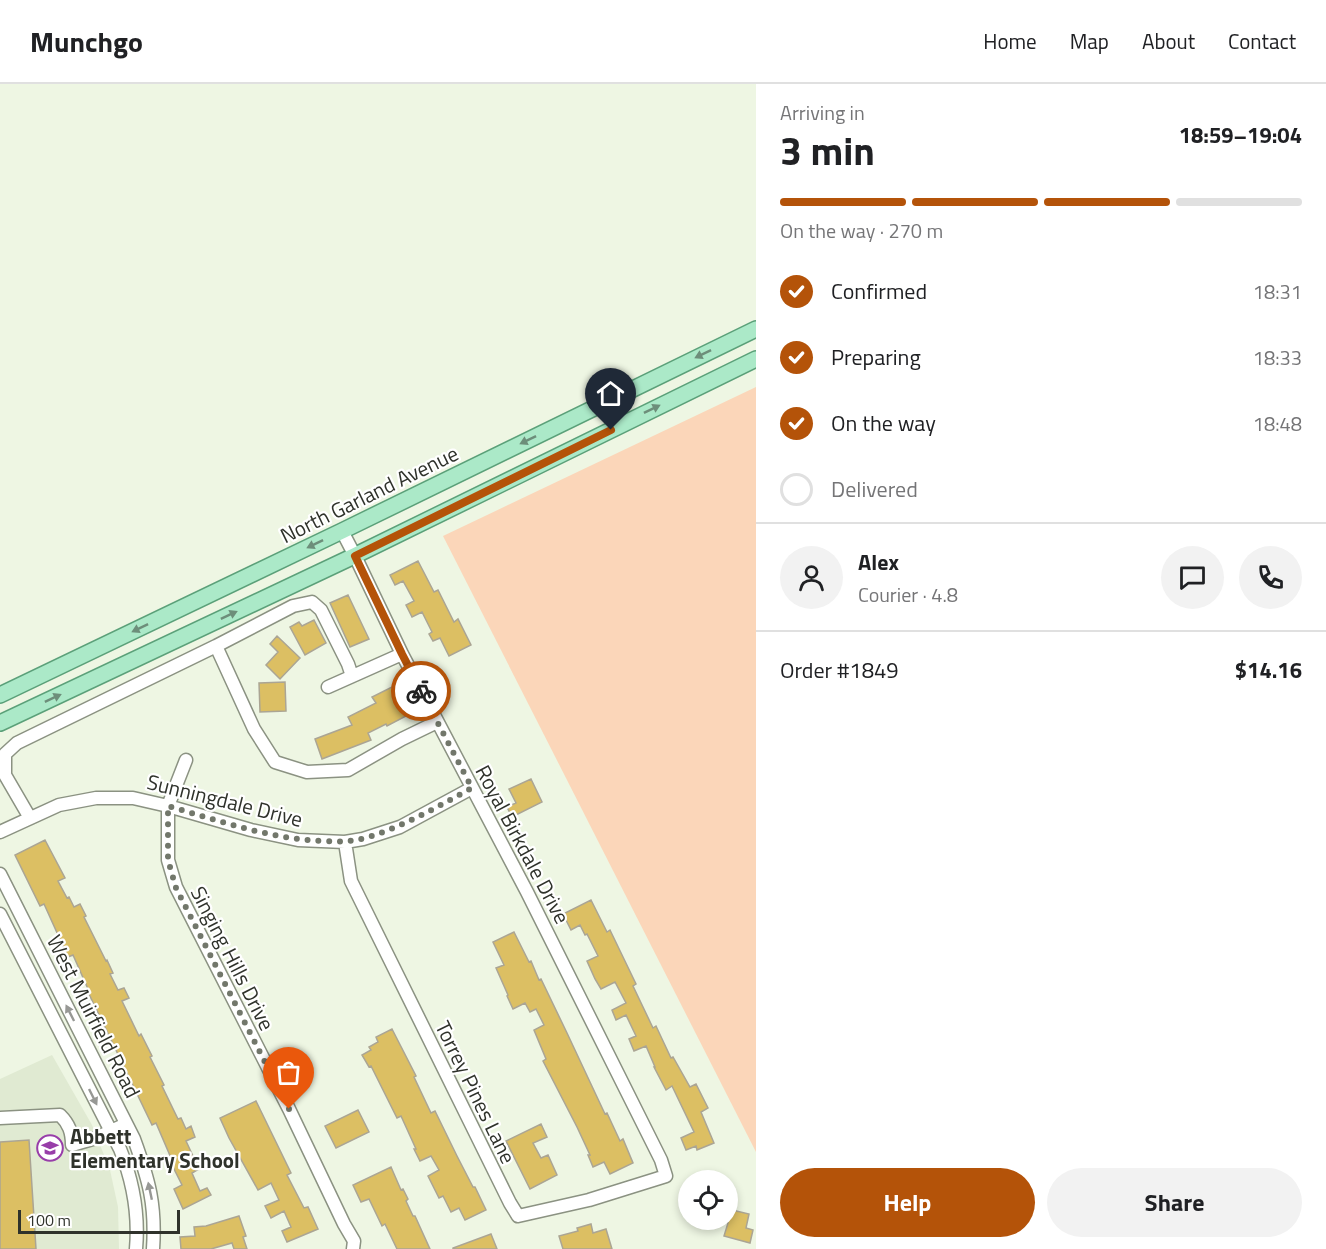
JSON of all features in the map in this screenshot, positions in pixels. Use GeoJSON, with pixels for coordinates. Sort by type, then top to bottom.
{"type":"FeatureCollection","features":[{"type":"Feature","properties":{"kind":"main road","name":"North Garland Avenue"},"geometry":{"type":"LineString","coordinates":[[0,695],[342,531],[756,328]]}},
{"type":"Feature","properties":{"kind":"main road"},"geometry":{"type":"LineString","coordinates":[[0,723],[355,556],[756,359]]}},
{"type":"Feature","properties":{"kind":"street","name":"Royal Birkdale Drive"},"geometry":{"type":"LineString","coordinates":[[342,531],[402,654],[554,945],[661,1160],[666,1176]]}},
{"type":"Feature","properties":{"kind":"street"},"geometry":{"type":"LineString","coordinates":[[30,818],[5,775],[5,754],[17,743],[294,606],[312,602],[321,610],[352,676]]}},
{"type":"Feature","properties":{"kind":"street"},"geometry":{"type":"LineString","coordinates":[[216,646],[254,729],[275,762],[307,772],[348,770],[437,722]]}},
{"type":"Feature","properties":{"kind":"street"},"geometry":{"type":"LineString","coordinates":[[328,687],[402,654]]}},
{"type":"Feature","properties":{"kind":"street"},"geometry":{"type":"LineString","coordinates":[[168,806],[186,760]]}},
{"type":"Feature","properties":{"kind":"street","name":"Sunningdale Drive"},"geometry":{"type":"LineString","coordinates":[[0,832],[59,805],[96,798],[133,798],[263,833],[298,840],[345,842],[363,839],[400,826],[472,788]]}},
{"type":"Feature","properties":{"kind":"street","name":"Singing Hills Drive"},"geometry":{"type":"LineString","coordinates":[[168,806],[168,860],[176,888],[354,1241],[353,1249]]}},
{"type":"Feature","properties":{"kind":"street","name":"Torrey Pines Lane"},"geometry":{"type":"LineString","coordinates":[[345,842],[351,881],[474,1133],[518,1216],[589,1200],[666,1176]]}},
{"type":"Feature","properties":{"kind":"street","name":"West Muirfield Road"},"geometry":{"type":"LineString","coordinates":[[0,874],[126,1124],[145,1169],[152,1196],[153,1249]]}},
{"type":"Feature","properties":{"kind":"street","name":"West Muirfield Road"},"geometry":{"type":"LineString","coordinates":[[0,914],[127,1166],[136,1218],[136,1249]]}},
{"type":"Feature","properties":{"kind":"street"},"geometry":{"type":"LineString","coordinates":[[0,1118],[60,1115],[72,1134],[72,1144],[96,1138],[126,1124]]}},
{"type":"Feature","properties":{"kind":"shaded area"},"geometry":{"type":"Polygon","coordinates":[[[756,387],[756,1152],[443,536],[756,387]]]}},
{"type":"Feature","properties":{"kind":"shaded area","name":"Abbett Elementary School"},"geometry":{"type":"Polygon","coordinates":[[[52,1055],[92,1125],[110,1170],[118,1207],[119,1249],[0,1249],[0,1079],[52,1055]]]}},
{"type":"Feature","properties":{"kind":"building"},"geometry":{"type":"Polygon","coordinates":[[[418,561],[434,592],[438,590],[454,622],[458,619],[471,645],[449,656],[440,638],[433,641],[429,634],[432,632],[422,612],[412,617],[406,605],[414,601],[403,581],[395,585],[390,575],[418,561]]]}},
{"type":"Feature","properties":{"kind":"building"},"geometry":{"type":"Polygon","coordinates":[[[348,595],[369,639],[350,647],[330,603],[348,595]]]}},
{"type":"Feature","properties":{"kind":"building"},"geometry":{"type":"Polygon","coordinates":[[[314,620],[326,643],[305,655],[290,627],[299,622],[302,626],[314,620]]]}},
{"type":"Feature","properties":{"kind":"building"},"geometry":{"type":"Polygon","coordinates":[[[277,636],[300,658],[280,679],[266,665],[278,652],[270,644],[277,636]]]}},
{"type":"Feature","properties":{"kind":"building"},"geometry":{"type":"Polygon","coordinates":[[[285,682],[286,711],[260,712],[259,683],[285,682]]]}},
{"type":"Feature","properties":{"kind":"building"},"geometry":{"type":"Polygon","coordinates":[[[394,686],[408,715],[368,733],[371,740],[322,759],[315,739],[352,725],[348,717],[376,703],[372,697],[394,686]]]}},
{"type":"Feature","properties":{"kind":"building"},"geometry":{"type":"Polygon","coordinates":[[[531,779],[542,802],[512,817],[507,807],[516,803],[509,789],[531,779]]]}},
{"type":"Feature","properties":{"kind":"building"},"geometry":{"type":"Polygon","coordinates":[[[45,840],[65,878],[58,881],[67,898],[69,897],[74,907],[80,904],[86,916],[84,917],[113,973],[110,974],[118,990],[124,988],[129,998],[122,1001],[139,1036],[141,1034],[152,1056],[150,1057],[178,1119],[181,1118],[186,1129],[191,1126],[195,1137],[186,1141],[199,1169],[192,1173],[200,1191],[207,1188],[211,1195],[183,1209],[174,1189],[182,1185],[169,1159],[171,1158],[156,1123],[152,1125],[87,990],[73,955],[68,957],[44,904],[40,906],[15,855],[45,840]]]}},
{"type":"Feature","properties":{"kind":"building"},"geometry":{"type":"Polygon","coordinates":[[[591,900],[607,932],[610,930],[636,984],[633,986],[653,1028],[656,1026],[671,1058],[673,1057],[690,1087],[696,1084],[708,1108],[701,1112],[714,1143],[697,1150],[696,1146],[686,1150],[681,1138],[694,1132],[672,1086],[666,1090],[646,1046],[634,1051],[629,1039],[636,1036],[626,1015],[616,1020],[612,1010],[626,1003],[615,982],[601,989],[595,979],[587,961],[598,956],[580,925],[571,930],[563,914],[591,900]]]}},
{"type":"Feature","properties":{"kind":"building"},"geometry":{"type":"Polygon","coordinates":[[[514,932],[539,980],[541,979],[605,1114],[607,1113],[620,1141],[623,1139],[633,1163],[610,1174],[604,1162],[593,1167],[577,1127],[543,1061],[546,1059],[534,1030],[544,1025],[536,1009],[530,1012],[525,1003],[513,1009],[507,996],[496,968],[504,965],[493,942],[514,932]]]}},
{"type":"Feature","properties":{"kind":"building"},"geometry":{"type":"Polygon","coordinates":[[[392,1029],[416,1076],[414,1077],[431,1113],[435,1111],[486,1210],[465,1220],[459,1208],[451,1212],[443,1196],[439,1198],[428,1176],[439,1170],[431,1156],[420,1161],[401,1116],[397,1118],[371,1066],[369,1067],[362,1055],[378,1042],[376,1037],[392,1029]]]}},
{"type":"Feature","properties":{"kind":"building"},"geometry":{"type":"Polygon","coordinates":[[[256,1101],[291,1173],[287,1175],[304,1208],[308,1207],[318,1229],[287,1242],[282,1231],[291,1227],[284,1211],[271,1218],[265,1206],[279,1200],[271,1183],[258,1190],[220,1118],[256,1101]]]}},
{"type":"Feature","properties":{"kind":"building"},"geometry":{"type":"Polygon","coordinates":[[[358,1110],[369,1132],[336,1148],[325,1126],[358,1110]]]}},
{"type":"Feature","properties":{"kind":"building"},"geometry":{"type":"Polygon","coordinates":[[[541,1124],[547,1137],[533,1143],[541,1158],[548,1155],[557,1175],[530,1189],[506,1141],[541,1124]]]}},
{"type":"Feature","properties":{"kind":"building"},"geometry":{"type":"Polygon","coordinates":[[[29,1140],[36,1249],[0,1249],[0,1142],[29,1140]]]}},
{"type":"Feature","properties":{"kind":"building"},"geometry":{"type":"Polygon","coordinates":[[[391,1167],[430,1249],[397,1249],[385,1224],[382,1226],[369,1199],[361,1202],[353,1185],[391,1167]]]}},
{"type":"Feature","properties":{"kind":"building"},"geometry":{"type":"Polygon","coordinates":[[[738,1211],[749,1214],[746,1228],[753,1230],[750,1243],[724,1236],[726,1230],[738,1230],[738,1211]]]}},
{"type":"Feature","properties":{"kind":"building"},"geometry":{"type":"Polygon","coordinates":[[[239,1216],[246,1236],[243,1237],[247,1249],[234,1249],[232,1243],[211,1249],[181,1249],[180,1237],[195,1236],[194,1227],[206,1226],[239,1216]]]}},
{"type":"Feature","properties":{"kind":"building"},"geometry":{"type":"Polygon","coordinates":[[[591,1224],[593,1233],[606,1229],[612,1249],[563,1249],[559,1236],[578,1231],[577,1228],[591,1224]]]}},
{"type":"Feature","properties":{"kind":"building"},"geometry":{"type":"Polygon","coordinates":[[[491,1234],[497,1249],[453,1249],[453,1248],[491,1234]]]}},
{"type":"Feature","properties":{"kind":"way so far"},"geometry":{"type":"LineString","coordinates":[[289,1109],[176,888],[168,860],[168,806],[251,830],[298,840],[345,842],[363,839],[400,826],[472,788],[421,691]]}},
{"type":"Feature","properties":{"kind":"place","name":"Abbett Elementary School"},"geometry":{"type":"Point","coordinates":[50,1148]}},
{"type":"Feature","properties":{"kind":"route"},"geometry":{"type":"LineString","coordinates":[[421,691],[355,556],[611,430]]}}]}
